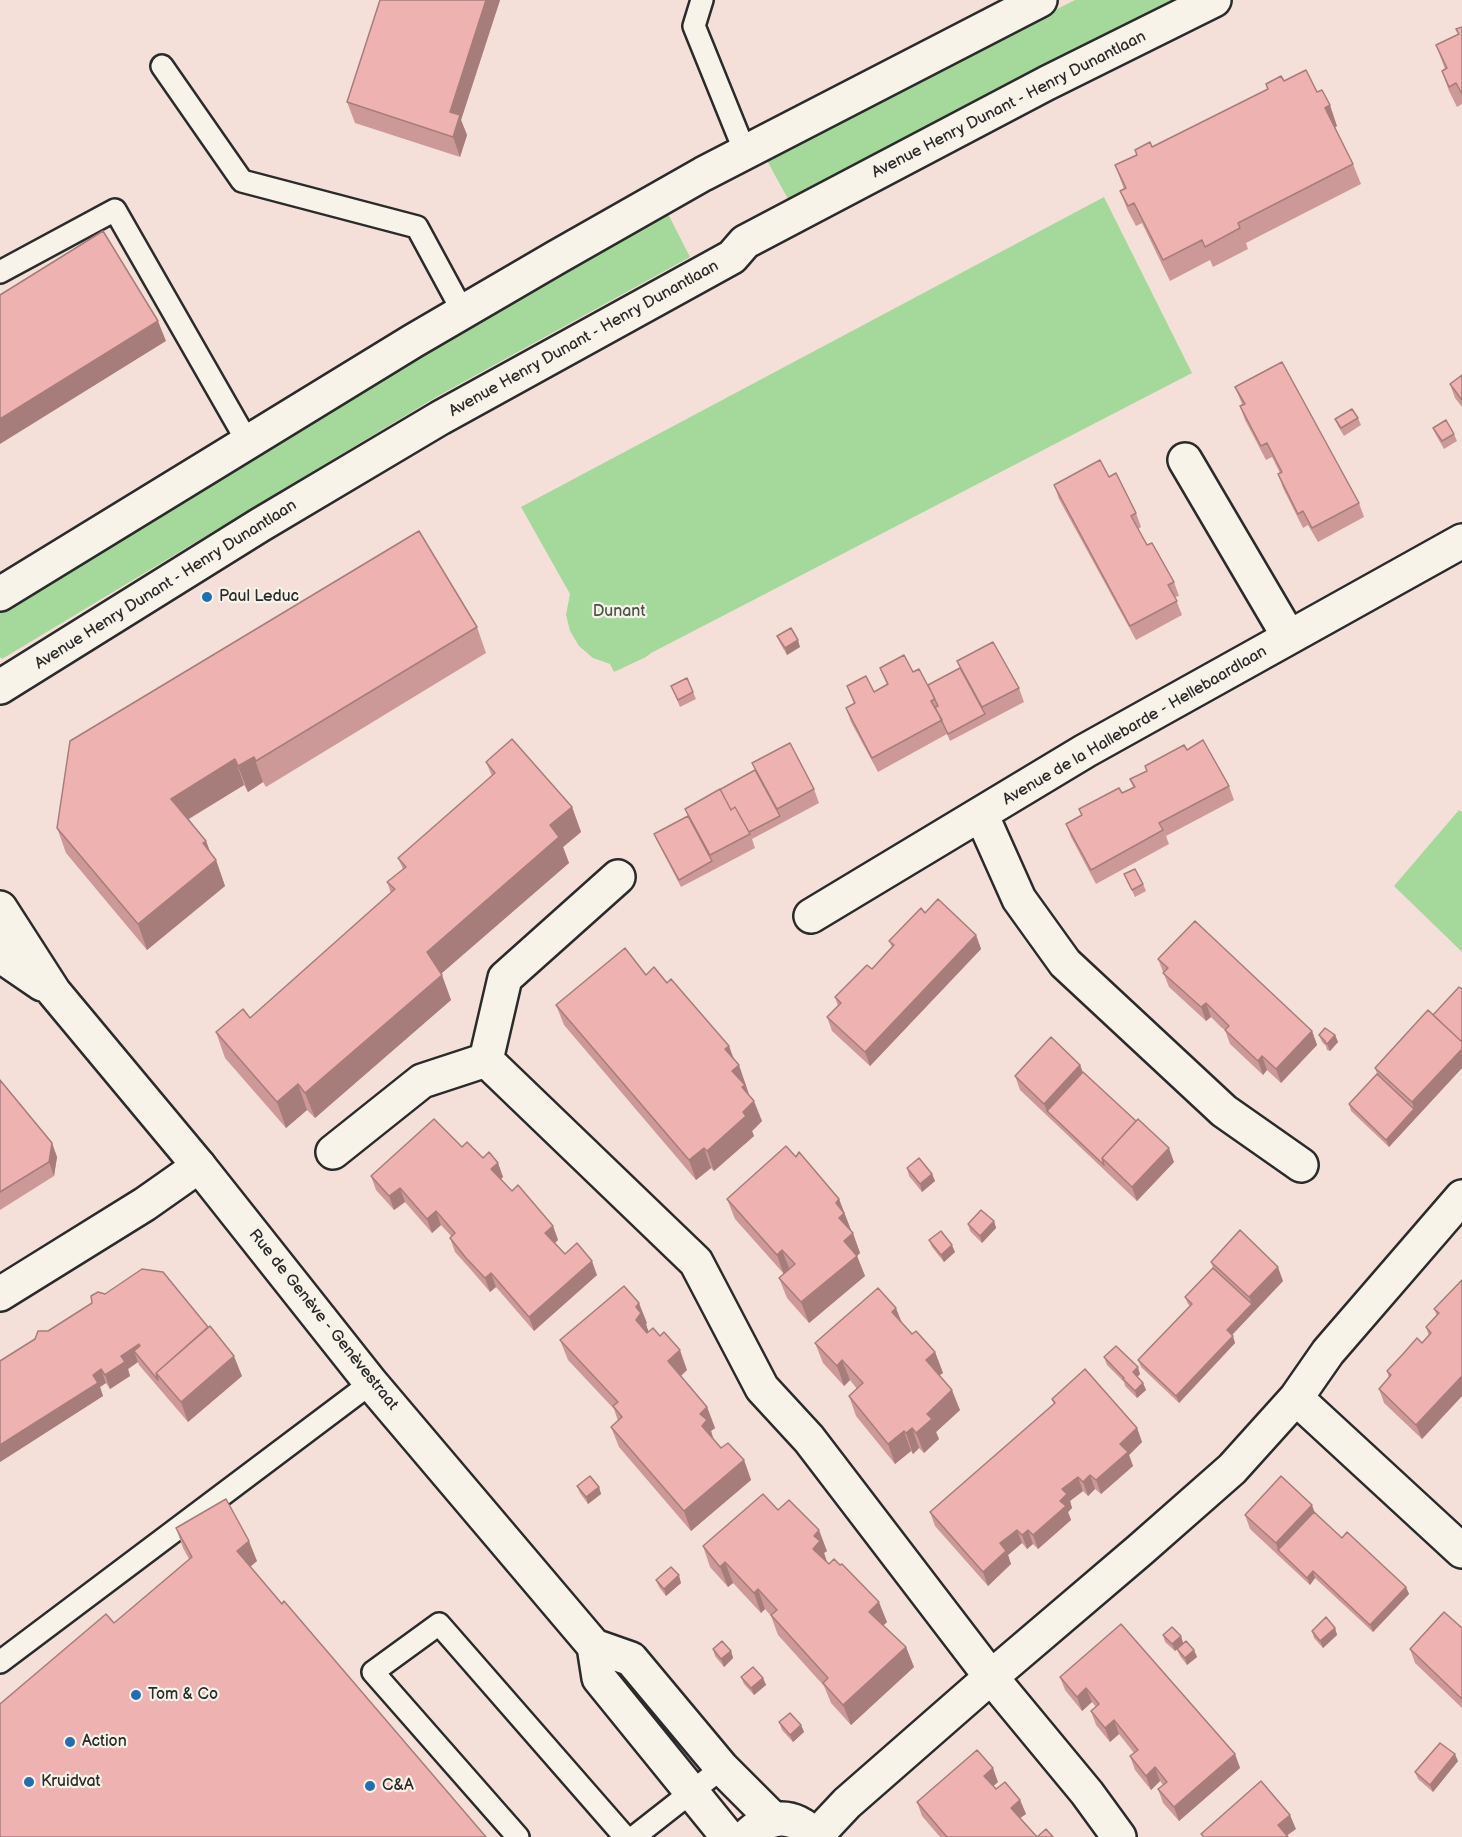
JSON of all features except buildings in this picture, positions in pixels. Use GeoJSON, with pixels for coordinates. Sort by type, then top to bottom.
{"type":"FeatureCollection","features":[{"type":"Feature","properties":{"kind":"street"},"geometry":{"type":"LineString","coordinates":[[0,594],[247,441],[463,312],[703,174],[1040,0]]}},
{"type":"Feature","properties":{"kind":"street","name":"Avenue Henry Dunant - Henry Dunantlaan"},"geometry":{"type":"LineString","coordinates":[[0,687],[260,525],[440,418],[732,257],[745,242],[1047,83],[1214,0]]}},
{"type":"Feature","properties":{"kind":"street"},"geometry":{"type":"LineString","coordinates":[[1185,460],[1289,637]]}},
{"type":"Feature","properties":{"kind":"street","name":"Avenue de la Hallebarde - Hellebaardlaan"},"geometry":{"type":"LineString","coordinates":[[811,916],[1085,750],[1462,541]]}},
{"type":"Feature","properties":{"kind":"street"},"geometry":{"type":"LineString","coordinates":[[981,814],[1019,899],[1065,963],[1224,1111],[1301,1166]]}},
{"type":"Feature","properties":{"kind":"street"},"geometry":{"type":"LineString","coordinates":[[486,1060],[505,978],[618,877]]}},
{"type":"Feature","properties":{"kind":"street","name":"Rue de Genève - Genèvestraat"},"geometry":{"type":"LineString","coordinates":[[0,908],[54,992],[199,1166],[371,1383],[594,1646],[630,1659],[722,1768],[773,1819]]}},
{"type":"Feature","properties":{"kind":"street","name":"Rue de Genève - Genèvestraat"},"geometry":{"type":"LineString","coordinates":[[0,954],[54,992]]}},
{"type":"Feature","properties":{"kind":"street"},"geometry":{"type":"LineString","coordinates":[[333,1152],[422,1081],[486,1060]]}},
{"type":"Feature","properties":{"kind":"street"},"geometry":{"type":"LineString","coordinates":[[486,1060],[696,1262],[762,1388],[809,1439],[991,1677],[1087,1792],[1119,1837]]}},
{"type":"Feature","properties":{"kind":"street"},"geometry":{"type":"LineString","coordinates":[[0,1294],[145,1204],[199,1166]]}},
{"type":"Feature","properties":{"kind":"street"},"geometry":{"type":"LineString","coordinates":[[746,1837],[758,1826],[773,1819],[789,1819],[804,1825],[816,1837],[840,1810],[1232,1469],[1296,1398],[1328,1352],[1462,1197]]}},
{"type":"Feature","properties":{"kind":"street"},"geometry":{"type":"LineString","coordinates":[[1296,1398],[1462,1551]]}},
{"type":"Feature","properties":{"kind":"street"},"geometry":{"type":"LineString","coordinates":[[594,1646],[599,1678],[728,1837]]}},
{"type":"Feature","properties":{"kind":"lane"},"geometry":{"type":"LineString","coordinates":[[702,0],[694,26],[745,152]]}},
{"type":"Feature","properties":{"kind":"lane"},"geometry":{"type":"LineString","coordinates":[[162,66],[242,181],[417,227],[463,312]]}},
{"type":"Feature","properties":{"kind":"lane"},"geometry":{"type":"LineString","coordinates":[[0,272],[115,210],[247,441]]}},
{"type":"Feature","properties":{"kind":"lane"},"geometry":{"type":"LineString","coordinates":[[0,1662],[371,1383]]}},
{"type":"Feature","properties":{"kind":"lane"},"geometry":{"type":"LineString","coordinates":[[519,1837],[373,1672],[439,1624],[625,1837]]}},
{"type":"Feature","properties":{"kind":"lane"},"geometry":{"type":"LineString","coordinates":[[634,1837],[722,1768]]}},
{"type":"Feature","properties":{"kind":"green space"},"geometry":{"type":"Polygon","coordinates":[[[1075,0],[1180,0],[788,199],[765,157],[1075,0]]]}},
{"type":"Feature","properties":{"kind":"green space","name":"Dunant"},"geometry":{"type":"Polygon","coordinates":[[[1104,197],[1192,373],[614,672],[610,664],[593,658],[579,646],[570,631],[566,615],[570,594],[521,507],[1104,197]]]}},
{"type":"Feature","properties":{"kind":"green space"},"geometry":{"type":"Polygon","coordinates":[[[667,212],[690,257],[438,396],[2,659],[0,657],[0,600],[667,212]]]}},
{"type":"Feature","properties":{"kind":"green space"},"geometry":{"type":"Polygon","coordinates":[[[1459,810],[1462,812],[1462,952],[1394,886],[1459,810]]]}},
{"type":"Feature","properties":{"kind":"place","name":"Paul Leduc"},"geometry":{"type":"Point","coordinates":[207,597]}},
{"type":"Feature","properties":{"kind":"place","name":"Tom & Co"},"geometry":{"type":"Point","coordinates":[136,1695]}},
{"type":"Feature","properties":{"kind":"place","name":"Action"},"geometry":{"type":"Point","coordinates":[70,1742]}},
{"type":"Feature","properties":{"kind":"place","name":"Kruidvat"},"geometry":{"type":"Point","coordinates":[29,1782]}},
{"type":"Feature","properties":{"kind":"place","name":"C&A"},"geometry":{"type":"Point","coordinates":[370,1786]}}]}
